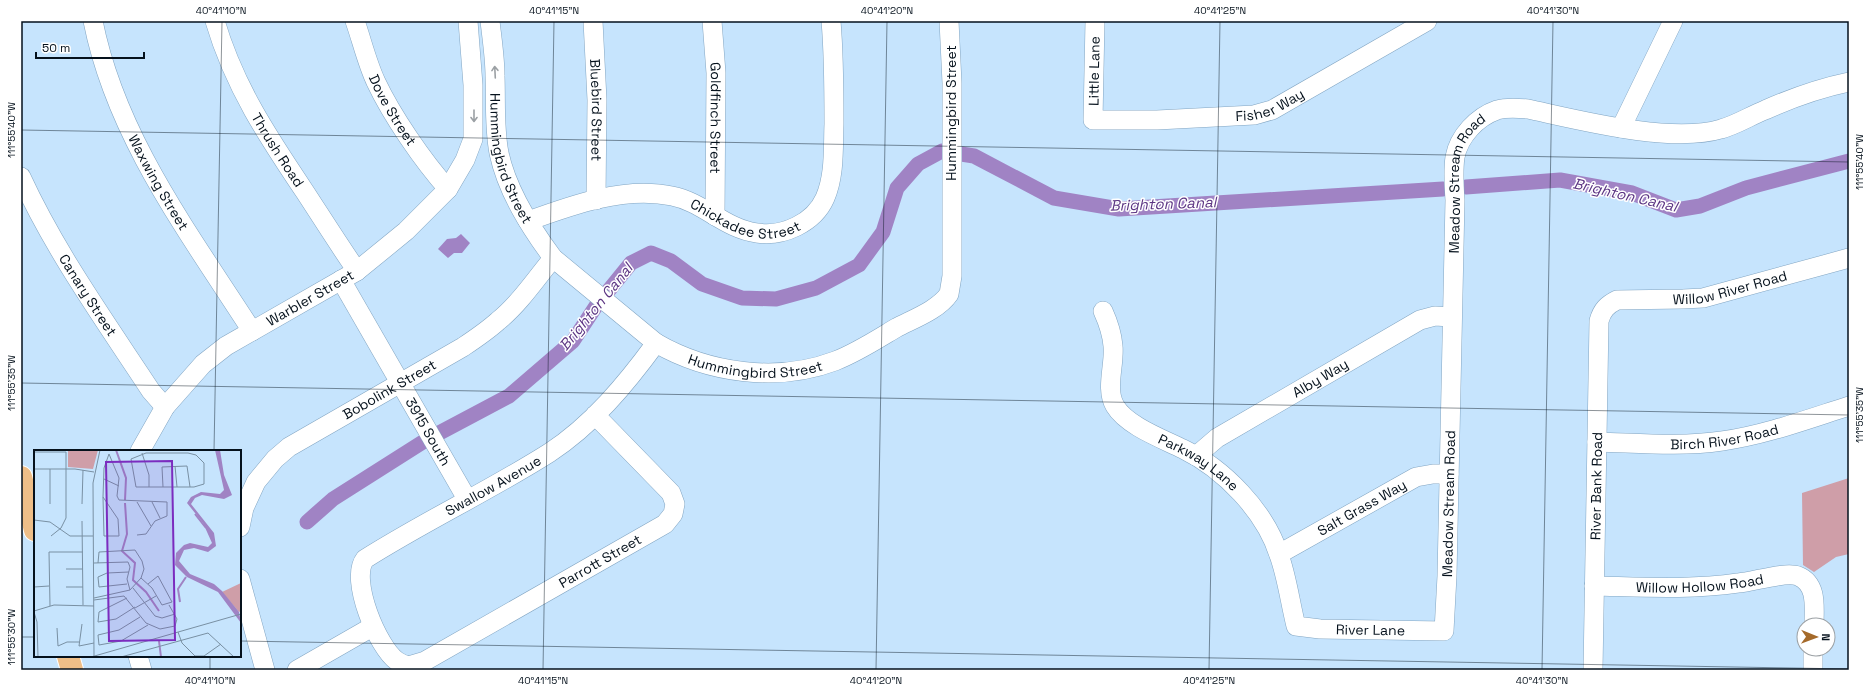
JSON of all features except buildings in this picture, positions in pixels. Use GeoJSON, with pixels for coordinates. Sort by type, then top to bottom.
{"type":"FeatureCollection","features":[{"type":"Feature","properties":{"kind":"main road"},"geometry":{"type":"LineString","coordinates":[[21,477],[34,526]]}},
{"type":"Feature","properties":{"kind":"main road"},"geometry":{"type":"LineString","coordinates":[[68,657],[72,670]]}},
{"type":"Feature","properties":{"kind":"street","name":"Waxwing Street"},"geometry":{"type":"LineString","coordinates":[[93,21],[104,67],[118,105],[134,141],[164,195],[252,331]]}},
{"type":"Feature","properties":{"kind":"street","name":"Thrush Road"},"geometry":{"type":"LineString","coordinates":[[215,21],[233,72],[249,105],[349,276]]}},
{"type":"Feature","properties":{"kind":"street","name":"Dove Street"},"geometry":{"type":"LineString","coordinates":[[354,21],[376,81],[385,100],[424,159],[448,189]]}},
{"type":"Feature","properties":{"kind":"street","name":"Hummingbird Street"},"geometry":{"type":"LineString","coordinates":[[468,21],[473,85],[473,139]]}},
{"type":"Feature","properties":{"kind":"street","name":"Hummingbird Street"},"geometry":{"type":"LineString","coordinates":[[490,21],[494,48],[498,139],[505,171],[519,205],[553,258],[656,343],[670,351],[693,360],[732,370],[769,373],[799,370],[834,361],[852,353],[937,306],[949,294],[951,286],[952,149],[950,21]]}},
{"type":"Feature","properties":{"kind":"street","name":"Bluebird Street"},"geometry":{"type":"LineString","coordinates":[[593,21],[597,100],[596,200]]}},
{"type":"Feature","properties":{"kind":"street","name":"Goldfinch Street"},"geometry":{"type":"LineString","coordinates":[[712,21],[716,73],[715,216]]}},
{"type":"Feature","properties":{"kind":"street","name":"Chickadee Street"},"geometry":{"type":"LineString","coordinates":[[528,221],[562,209],[596,200],[651,194],[672,196],[690,201],[728,224],[742,230],[758,234],[775,234],[789,230],[798,225],[819,209],[825,197],[833,164],[834,83],[831,21]]}},
{"type":"Feature","properties":{"kind":"street","name":"Little Lane"},"geometry":{"type":"LineString","coordinates":[[1093,120],[1095,21]]}},
{"type":"Feature","properties":{"kind":"street","name":"Fisher Way"},"geometry":{"type":"LineString","coordinates":[[1093,120],[1157,120],[1254,115],[1272,110],[1427,21]]}},
{"type":"Feature","properties":{"kind":"street"},"geometry":{"type":"LineString","coordinates":[[1621,128],[1673,21]]}},
{"type":"Feature","properties":{"kind":"street","name":"Meadow Stream Road"},"geometry":{"type":"LineString","coordinates":[[1444,631],[1455,200],[1453,174],[1455,155],[1461,141],[1470,128],[1488,115],[1498,110],[1528,108],[1621,128],[1650,131],[1702,133],[1735,124],[1764,110],[1806,94],[1849,82]]}},
{"type":"Feature","properties":{"kind":"street","name":"Warbler Street"},"geometry":{"type":"LineString","coordinates":[[141,450],[165,407],[202,364],[226,346],[349,276],[406,232],[448,189],[465,160],[473,139]]}},
{"type":"Feature","properties":{"kind":"street"},"geometry":{"type":"LineString","coordinates":[[473,139],[498,139]]}},
{"type":"Feature","properties":{"kind":"street","name":"Canary Street"},"geometry":{"type":"LineString","coordinates":[[21,177],[44,223],[65,259],[151,390],[165,407]]}},
{"type":"Feature","properties":{"kind":"street","name":"Bobolink Street"},"geometry":{"type":"LineString","coordinates":[[241,524],[250,495],[256,482],[275,459],[305,437],[463,347],[499,321],[520,300],[553,258]]}},
{"type":"Feature","properties":{"kind":"street","name":"Willow River Road"},"geometry":{"type":"LineString","coordinates":[[1609,305],[1617,300],[1626,299],[1703,298],[1849,258]]}},
{"type":"Feature","properties":{"kind":"street","name":"3915 South"},"geometry":{"type":"LineString","coordinates":[[349,276],[401,382],[468,499]]}},
{"type":"Feature","properties":{"kind":"street","name":"River Bank Road"},"geometry":{"type":"LineString","coordinates":[[1593,670],[1599,321],[1602,312],[1609,305]]}},
{"type":"Feature","properties":{"kind":"street","name":"Parkway Lane"},"geometry":{"type":"LineString","coordinates":[[1103,311],[1110,328],[1113,346],[1111,392],[1114,405],[1137,426],[1196,456],[1214,467],[1247,499],[1263,522],[1279,554],[1296,626]]}},
{"type":"Feature","properties":{"kind":"street","name":"Alby Way"},"geometry":{"type":"LineString","coordinates":[[1196,456],[1216,438],[1420,320],[1435,316],[1451,316]]}},
{"type":"Feature","properties":{"kind":"street","name":"Swallow Avenue"},"geometry":{"type":"LineString","coordinates":[[408,666],[397,661],[391,656],[372,627],[360,584],[359,574],[361,564],[365,559],[376,552],[549,453],[595,415],[618,392],[656,343]]}},
{"type":"Feature","properties":{"kind":"street","name":"Birch River Road"},"geometry":{"type":"LineString","coordinates":[[1597,442],[1659,444],[1722,441],[1752,434],[1849,406]]}},
{"type":"Feature","properties":{"kind":"street","name":"Parrott Street"},"geometry":{"type":"LineString","coordinates":[[408,666],[425,661],[665,524],[670,519],[675,510],[675,504],[671,493],[595,415]]}},
{"type":"Feature","properties":{"kind":"street","name":"Salt Grass Way"},"geometry":{"type":"LineString","coordinates":[[1279,554],[1416,477],[1433,474],[1449,474]]}},
{"type":"Feature","properties":{"kind":"street","name":"Willow Hollow Road"},"geometry":{"type":"LineString","coordinates":[[1594,586],[1646,588],[1718,586],[1788,575],[1798,576],[1804,579],[1811,588],[1814,600],[1814,617]]}},
{"type":"Feature","properties":{"kind":"street"},"geometry":{"type":"LineString","coordinates":[[241,583],[264,670]]}},
{"type":"Feature","properties":{"kind":"street","name":"River Lane"},"geometry":{"type":"LineString","coordinates":[[1296,626],[1320,629],[1444,631]]}},
{"type":"Feature","properties":{"kind":"street"},"geometry":{"type":"LineString","coordinates":[[297,670],[372,627]]}},
{"type":"Feature","properties":{"kind":"street"},"geometry":{"type":"LineString","coordinates":[[138,657],[142,670]]}},
{"type":"Feature","properties":{"kind":"street"},"geometry":{"type":"LineString","coordinates":[[1813,657],[1813,670]]}},
{"type":"Feature","properties":{"kind":"shaded area"},"geometry":{"type":"Polygon","coordinates":[[[461,234],[470,243],[462,253],[454,253],[448,258],[438,249],[447,239],[456,238],[461,234]]]}},
{"type":"Feature","properties":{"kind":"shaded area"},"geometry":{"type":"Polygon","coordinates":[[[1849,478],[1849,554],[1836,557],[1814,572],[1803,565],[1802,493],[1849,478]]]}},
{"type":"Feature","properties":{"kind":"waterway","name":"Brighton Canal"},"geometry":{"type":"LineString","coordinates":[[307,522],[333,499],[426,440],[509,396],[573,341],[596,306],[631,263],[651,253],[671,261],[702,284],[742,298],[776,299],[816,288],[859,265],[883,232],[897,188],[918,164],[942,151],[974,156],[1054,198],[1119,209],[1443,189]]}},
{"type":"Feature","properties":{"kind":"waterway","name":"Brighton Canal"},"geometry":{"type":"LineString","coordinates":[[1466,187],[1560,180],[1632,193],[1676,210],[1700,206],[1746,188],[1849,161]]}}]}
